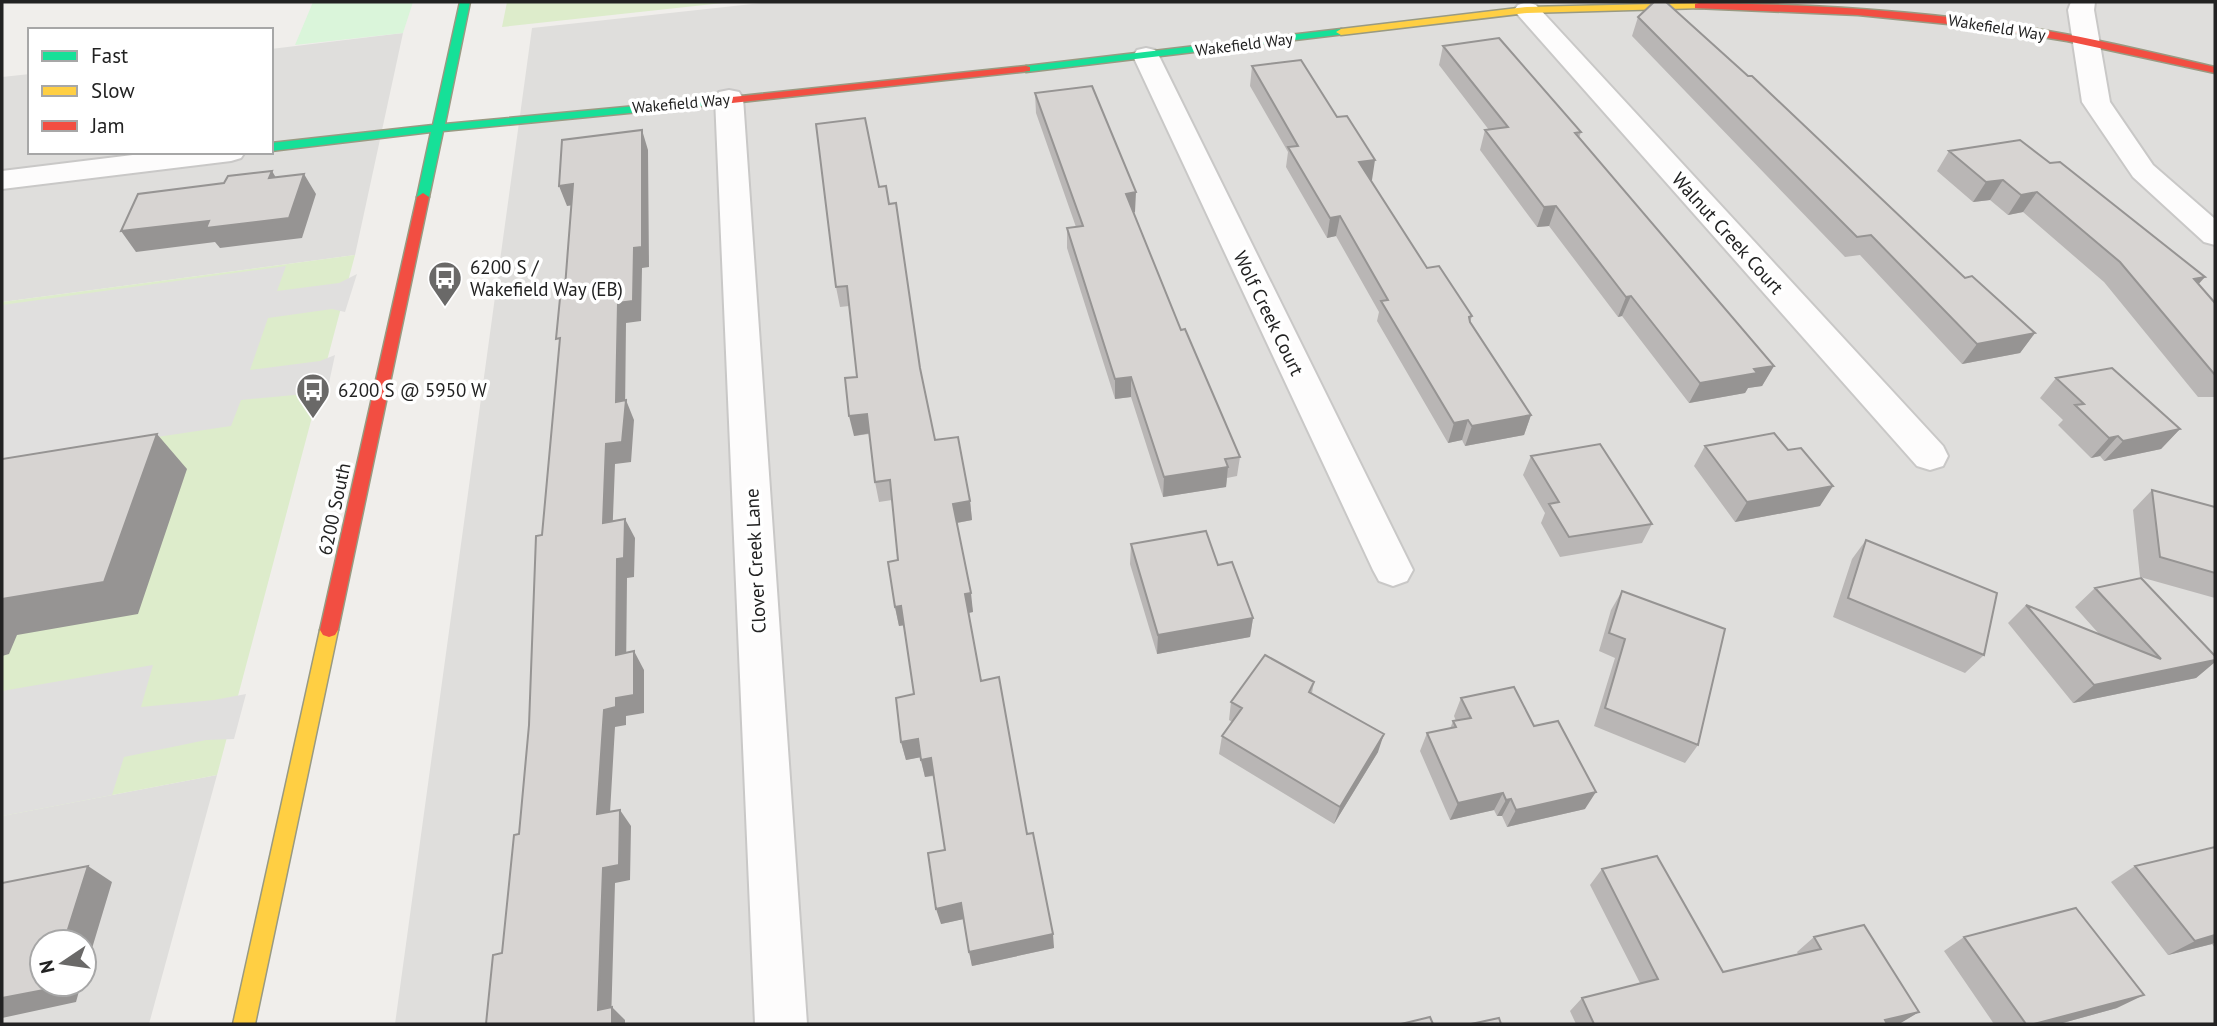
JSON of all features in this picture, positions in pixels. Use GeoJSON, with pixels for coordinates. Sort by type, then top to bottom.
{"type":"FeatureCollection","features":[{"type":"Feature","properties":{"kind":"street","name":"6200 South"},"geometry":{"type":"LineString","coordinates":[[244,1024],[465,2]]}},
{"type":"Feature","properties":{"kind":"street","name":"Wakefield Way"},"geometry":{"type":"LineString","coordinates":[[273,147],[729,98],[826,92],[1615,2],[1816,7],[1946,19],[2085,41],[2215,71]]}},
{"type":"Feature","properties":{"kind":"street"},"geometry":{"type":"LineString","coordinates":[[2083,2],[2081,10],[2085,41],[2096,102],[2143,171],[2215,235]]}},
{"type":"Feature","properties":{"kind":"street","name":"Walnut Creek Court"},"geometry":{"type":"LineString","coordinates":[[1527,10],[1930,456]]}},
{"type":"Feature","properties":{"kind":"street","name":"Wolf Creek Court"},"geometry":{"type":"LineString","coordinates":[[1146,56],[1393,570]]}},
{"type":"Feature","properties":{"kind":"street","name":"Clover Creek Lane"},"geometry":{"type":"LineString","coordinates":[[729,98],[781,1024]]}},
{"type":"Feature","properties":{"kind":"street"},"geometry":{"type":"LineString","coordinates":[[2,180],[215,154]]}},
{"type":"Feature","properties":{"kind":"shaded area"},"geometry":{"type":"Polygon","coordinates":[[[771,2],[2215,2],[2215,1024],[395,1024],[532,28],[771,2]]]}},
{"type":"Feature","properties":{"kind":"shaded area"},"geometry":{"type":"Polygon","coordinates":[[[403,33],[355,255],[2,302],[2,77],[28,74],[28,154],[273,154],[273,49],[403,33]]]}},
{"type":"Feature","properties":{"kind":"shaded area"},"geometry":{"type":"Polygon","coordinates":[[[286,266],[277,291],[339,283],[357,274],[345,312],[332,309],[268,318],[250,370],[320,361],[335,355],[327,392],[241,400],[231,426],[2,460],[2,305],[286,266]]]}},
{"type":"Feature","properties":{"kind":"shaded area"},"geometry":{"type":"Polygon","coordinates":[[[153,665],[141,707],[246,694],[234,739],[206,740],[124,757],[112,795],[2,816],[2,691],[153,665]]]}},
{"type":"Feature","properties":{"kind":"shaded area"},"geometry":{"type":"Polygon","coordinates":[[[217,775],[149,1024],[2,1024],[2,816],[217,775]]]}},
{"type":"Feature","properties":{"kind":"green space"},"geometry":{"type":"Polygon","coordinates":[[[313,2],[413,2],[403,33],[295,45],[313,2]]]}},
{"type":"Feature","properties":{"kind":"green space"},"geometry":{"type":"Polygon","coordinates":[[[507,2],[732,2],[502,27],[507,2]]]}},
{"type":"Feature","properties":{"kind":"green space"},"geometry":{"type":"Polygon","coordinates":[[[355,255],[217,775],[2,816],[2,302],[355,255]]]}},
{"type":"Feature","properties":{"kind":"building"},"geometry":{"type":"Polygon","coordinates":[[[1654,2],[1666,2],[1748,76],[1752,76],[1965,278],[1972,276],[2035,333],[1977,344],[1871,235],[1857,237],[1638,17],[1654,2]]]}},
{"type":"Feature","properties":{"kind":"building"},"geometry":{"type":"Polygon","coordinates":[[[1499,38],[1581,132],[1575,133],[1774,366],[1754,369],[1757,373],[1700,383],[1631,296],[1626,297],[1556,206],[1544,207],[1485,130],[1508,127],[1443,46],[1499,38]]]}},
{"type":"Feature","properties":{"kind":"building"},"geometry":{"type":"Polygon","coordinates":[[[1301,60],[1337,117],[1347,116],[1375,160],[1359,162],[1427,268],[1439,266],[1472,316],[1469,317],[1470,322],[1531,415],[1472,426],[1468,420],[1454,423],[1381,301],[1388,300],[1340,216],[1330,218],[1288,147],[1298,146],[1252,66],[1301,60]]]}},
{"type":"Feature","properties":{"kind":"building"},"geometry":{"type":"Polygon","coordinates":[[[1092,86],[1136,192],[1126,194],[1181,330],[1185,329],[1240,457],[1225,459],[1228,467],[1164,477],[1131,377],[1115,379],[1067,228],[1083,226],[1035,93],[1092,86]]]}},
{"type":"Feature","properties":{"kind":"building"},"geometry":{"type":"Polygon","coordinates":[[[865,118],[879,187],[886,186],[889,204],[896,203],[920,368],[935,440],[958,437],[970,501],[953,504],[971,593],[965,594],[981,681],[999,677],[1027,834],[1033,833],[1053,934],[969,952],[961,903],[936,909],[928,853],[945,850],[931,758],[921,760],[918,739],[901,742],[896,698],[914,694],[901,606],[895,607],[888,562],[898,560],[890,480],[875,482],[867,414],[849,416],[845,378],[857,377],[847,286],[836,287],[816,124],[865,118]]]}},
{"type":"Feature","properties":{"kind":"building"},"geometry":{"type":"Polygon","coordinates":[[[642,130],[642,247],[634,248],[633,301],[618,303],[616,402],[626,400],[622,442],[606,444],[603,523],[625,519],[624,558],[617,559],[616,655],[634,651],[634,695],[616,698],[616,707],[604,710],[597,814],[620,810],[619,865],[603,868],[598,1010],[612,1007],[612,1024],[486,1024],[493,955],[502,953],[514,835],[519,834],[529,725],[536,536],[542,535],[560,338],[556,339],[561,288],[565,287],[573,184],[559,186],[562,140],[642,130]]]}},
{"type":"Feature","properties":{"kind":"building"},"geometry":{"type":"Polygon","coordinates":[[[2020,140],[2050,163],[2060,162],[2205,277],[2194,279],[2215,303],[2215,375],[2120,262],[2037,192],[2021,195],[2003,180],[1986,182],[1949,151],[2020,140]]]}},
{"type":"Feature","properties":{"kind":"building"},"geometry":{"type":"Polygon","coordinates":[[[272,171],[269,178],[304,174],[289,218],[206,228],[209,221],[121,231],[138,194],[224,183],[228,176],[272,171]]]}},
{"type":"Feature","properties":{"kind":"building"},"geometry":{"type":"Polygon","coordinates":[[[2112,368],[2180,429],[2123,441],[2118,436],[2109,438],[2075,405],[2084,404],[2056,378],[2112,368]]]}},
{"type":"Feature","properties":{"kind":"building"},"geometry":{"type":"Polygon","coordinates":[[[1774,433],[1788,450],[1801,448],[1833,486],[1747,502],[1705,446],[1774,433]]]}},
{"type":"Feature","properties":{"kind":"building"},"geometry":{"type":"Polygon","coordinates":[[[157,434],[104,582],[2,599],[2,459],[157,434]]]}},
{"type":"Feature","properties":{"kind":"building"},"geometry":{"type":"Polygon","coordinates":[[[1600,444],[1652,524],[1569,537],[1549,504],[1559,502],[1531,456],[1600,444]]]}},
{"type":"Feature","properties":{"kind":"building"},"geometry":{"type":"Polygon","coordinates":[[[2152,490],[2215,507],[2215,573],[2160,557],[2152,490]]]}},
{"type":"Feature","properties":{"kind":"building"},"geometry":{"type":"Polygon","coordinates":[[[1206,531],[1218,565],[1232,562],[1253,618],[1158,635],[1131,544],[1206,531]]]}},
{"type":"Feature","properties":{"kind":"building"},"geometry":{"type":"Polygon","coordinates":[[[1866,540],[1997,593],[1984,655],[1848,598],[1866,540]]]}},
{"type":"Feature","properties":{"kind":"building"},"geometry":{"type":"Polygon","coordinates":[[[2141,578],[2215,656],[2215,660],[2094,685],[2026,605],[2161,659],[2095,588],[2141,578]]]}},
{"type":"Feature","properties":{"kind":"building"},"geometry":{"type":"Polygon","coordinates":[[[1622,591],[1725,629],[1698,745],[1605,708],[1625,639],[1609,633],[1622,591]]]}},
{"type":"Feature","properties":{"kind":"building"},"geometry":{"type":"Polygon","coordinates":[[[1265,655],[1314,682],[1309,692],[1384,734],[1340,807],[1222,736],[1242,708],[1231,702],[1265,655]]]}},
{"type":"Feature","properties":{"kind":"building"},"geometry":{"type":"Polygon","coordinates":[[[1514,687],[1534,726],[1558,721],[1596,792],[1516,810],[1511,799],[1506,800],[1503,793],[1458,803],[1427,733],[1456,727],[1453,721],[1471,718],[1461,698],[1514,687]]]}},
{"type":"Feature","properties":{"kind":"building"},"geometry":{"type":"Polygon","coordinates":[[[2215,847],[2215,935],[2195,941],[2135,866],[2215,847]]]}},
{"type":"Feature","properties":{"kind":"building"},"geometry":{"type":"Polygon","coordinates":[[[1657,856],[1723,972],[1821,949],[1814,937],[1864,925],[1919,1012],[1885,1020],[1887,1024],[1594,1024],[1582,998],[1658,979],[1602,869],[1657,856]]]}},
{"type":"Feature","properties":{"kind":"building"},"geometry":{"type":"Polygon","coordinates":[[[88,866],[68,928],[28,928],[28,993],[2,998],[2,883],[88,866]]]}},
{"type":"Feature","properties":{"kind":"building"},"geometry":{"type":"Polygon","coordinates":[[[2076,908],[2144,995],[2026,1024],[1964,937],[2076,908]]]}},
{"type":"Feature","properties":{"kind":"building"},"geometry":{"type":"Polygon","coordinates":[[[1430,1017],[1433,1024],[1401,1024],[1430,1017]]]}},
{"type":"Feature","properties":{"kind":"building"},"geometry":{"type":"Polygon","coordinates":[[[1499,1018],[1501,1024],[1471,1024],[1499,1018]]]}},
{"type":"Feature","properties":{"kind":"traffic: fast"},"geometry":{"type":"LineString","coordinates":[[423,197],[465,2]]}},
{"type":"Feature","properties":{"kind":"traffic: fast"},"geometry":{"type":"LineString","coordinates":[[1026,69],[1341,32]]}},
{"type":"Feature","properties":{"kind":"traffic: fast"},"geometry":{"type":"LineString","coordinates":[[273,147],[507,120],[732,100]]}},
{"type":"Feature","properties":{"kind":"traffic: slow"},"geometry":{"type":"LineString","coordinates":[[1341,32],[1527,10],[1699,6]]}},
{"type":"Feature","properties":{"kind":"traffic: slow"},"geometry":{"type":"LineString","coordinates":[[244,1024],[329,630]]}},
{"type":"Feature","properties":{"kind":"traffic: jam"},"geometry":{"type":"LineString","coordinates":[[1699,6],[1779,7],[1978,23],[2067,38],[2215,70]]}},
{"type":"Feature","properties":{"kind":"traffic: jam"},"geometry":{"type":"LineString","coordinates":[[732,100],[1026,69]]}},
{"type":"Feature","properties":{"kind":"traffic: jam"},"geometry":{"type":"LineString","coordinates":[[329,630],[423,197]]}},
{"type":"Feature","properties":{"kind":"place","name":"6200 S / Wakefield Way (EB)"},"geometry":{"type":"Point","coordinates":[445,308]}},
{"type":"Feature","properties":{"kind":"place","name":"6200 S @ 5950 W"},"geometry":{"type":"Point","coordinates":[313,420]}}]}
